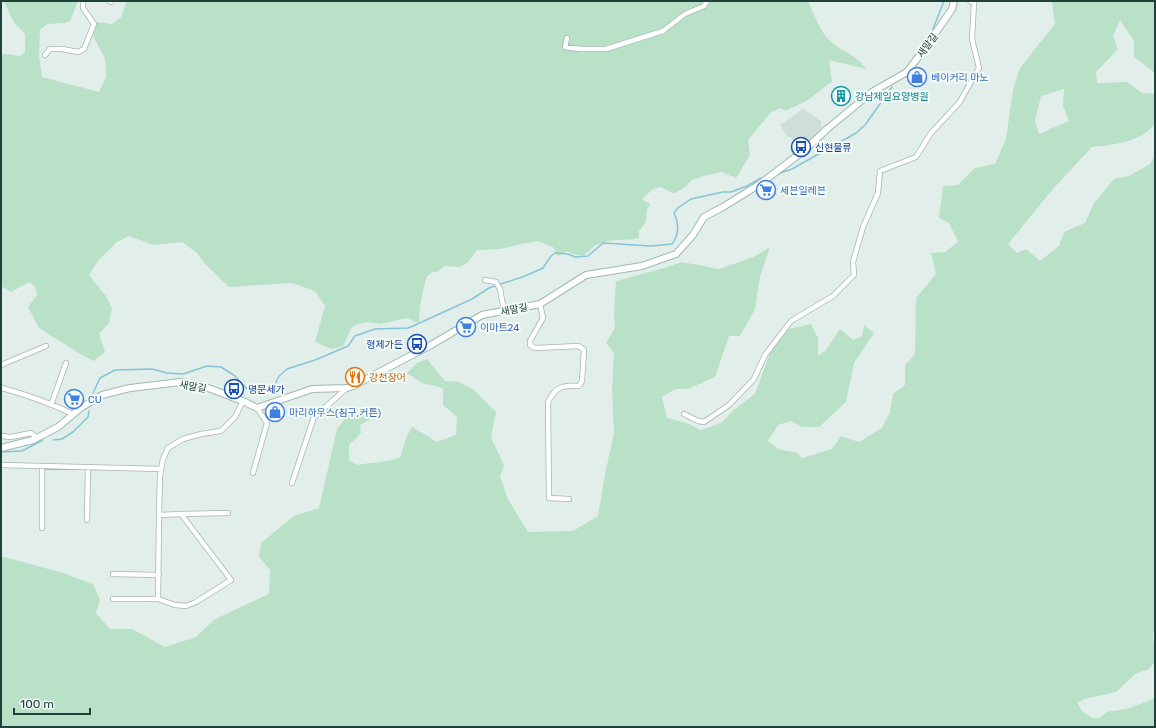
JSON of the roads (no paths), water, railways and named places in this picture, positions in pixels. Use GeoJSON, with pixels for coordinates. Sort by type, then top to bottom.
{"type":"FeatureCollection","features":[{"type":"Feature","properties":{"kind":"street"},"geometry":{"type":"LineString","coordinates":[[45,55],[50,48],[62,48],[78,52],[84,49],[94,24],[84,8],[83,1]]}},
{"type":"Feature","properties":{"kind":"street"},"geometry":{"type":"LineString","coordinates":[[567,38],[565,46],[580,49],[606,48],[663,31],[685,14],[704,6],[707,1]]}},
{"type":"Feature","properties":{"kind":"street","name":"새말길"},"geometry":{"type":"LineString","coordinates":[[1,448],[37,438],[58,427],[82,407],[102,395],[130,388],[181,382],[203,386],[243,401],[257,408],[312,389],[347,388],[431,345],[482,315],[540,304],[586,275],[642,266],[676,254],[693,235],[704,217],[760,184],[806,149],[827,129],[872,92],[907,72],[952,9],[954,1]]}},
{"type":"Feature","properties":{"kind":"street"},"geometry":{"type":"LineString","coordinates":[[684,414],[698,421],[704,422],[729,405],[754,379],[765,355],[791,321],[833,296],[854,275],[854,262],[863,227],[878,193],[880,171],[916,157],[931,133],[959,103],[979,68],[972,39],[974,3],[970,1]]}},
{"type":"Feature","properties":{"kind":"street"},"geometry":{"type":"LineString","coordinates":[[485,280],[496,282],[499,288],[504,311]]}},
{"type":"Feature","properties":{"kind":"street"},"geometry":{"type":"LineString","coordinates":[[540,304],[543,318],[530,341],[530,346],[535,348],[580,346],[584,350],[582,381],[579,386],[561,386],[551,396],[548,402],[549,498],[569,499]]}},
{"type":"Feature","properties":{"kind":"street"},"geometry":{"type":"LineString","coordinates":[[1,365],[46,346]]}},
{"type":"Feature","properties":{"kind":"street"},"geometry":{"type":"LineString","coordinates":[[52,405],[66,363]]}},
{"type":"Feature","properties":{"kind":"street"},"geometry":{"type":"LineString","coordinates":[[1,387],[73,414]]}},
{"type":"Feature","properties":{"kind":"street"},"geometry":{"type":"LineString","coordinates":[[292,483],[314,417],[347,388]]}},
{"type":"Feature","properties":{"kind":"street"},"geometry":{"type":"LineString","coordinates":[[158,599],[159,515],[161,469],[163,459],[168,448],[183,439],[221,431],[236,417],[243,401]]}},
{"type":"Feature","properties":{"kind":"street"},"geometry":{"type":"LineString","coordinates":[[253,473],[267,423],[257,408]]}},
{"type":"Feature","properties":{"kind":"street"},"geometry":{"type":"LineString","coordinates":[[1,436],[11,437],[31,433],[37,438]]}},
{"type":"Feature","properties":{"kind":"street"},"geometry":{"type":"LineString","coordinates":[[1,465],[161,469]]}},
{"type":"Feature","properties":{"kind":"street"},"geometry":{"type":"LineString","coordinates":[[42,466],[42,528]]}},
{"type":"Feature","properties":{"kind":"street"},"geometry":{"type":"LineString","coordinates":[[87,520],[88,468]]}},
{"type":"Feature","properties":{"kind":"street"},"geometry":{"type":"LineString","coordinates":[[159,515],[228,513]]}},
{"type":"Feature","properties":{"kind":"street"},"geometry":{"type":"LineString","coordinates":[[113,599],[158,599],[175,605],[186,606],[196,602],[231,580],[181,514]]}},
{"type":"Feature","properties":{"kind":"street"},"geometry":{"type":"LineString","coordinates":[[114,574],[159,575]]}},
{"type":"Feature","properties":{"kind":"waterway"},"geometry":{"type":"LineString","coordinates":[[933,29],[944,1]]}},
{"type":"Feature","properties":{"kind":"waterway"},"geometry":{"type":"LineString","coordinates":[[780,173],[792,169],[856,133],[865,125],[892,87]]}},
{"type":"Feature","properties":{"kind":"waterway"},"geometry":{"type":"LineString","coordinates":[[93,393],[100,378],[115,370],[152,369],[167,373],[183,374],[207,366],[221,367],[235,376],[247,389],[262,394],[272,391],[279,376],[287,369],[315,360],[348,346],[355,336],[375,329],[408,328],[413,326],[472,299],[489,288],[525,276],[543,268],[551,256],[555,253],[568,254],[575,257],[588,256],[603,243],[651,246],[672,244],[677,233],[677,221],[674,213],[678,208],[691,199],[723,192],[731,192],[747,186],[761,178]]}},
{"type":"Feature","properties":{"kind":"waterway"},"geometry":{"type":"LineString","coordinates":[[53,440],[62,439],[73,432],[88,417],[89,411]]}},
{"type":"Feature","properties":{"kind":"waterway"},"geometry":{"type":"LineString","coordinates":[[1,452],[22,451],[43,440]]}},
{"type":"Feature","properties":{"kind":"place","name":"베이커리 마노"},"geometry":{"type":"Point","coordinates":[917,77]}},
{"type":"Feature","properties":{"kind":"place","name":"강남제일요양병원"},"geometry":{"type":"Point","coordinates":[841,96]}},
{"type":"Feature","properties":{"kind":"place","name":"신현물류"},"geometry":{"type":"Point","coordinates":[801,147]}},
{"type":"Feature","properties":{"kind":"place","name":"세븐일레븐"},"geometry":{"type":"Point","coordinates":[766,190]}},
{"type":"Feature","properties":{"kind":"place","name":"이마트24"},"geometry":{"type":"Point","coordinates":[466,327]}},
{"type":"Feature","properties":{"kind":"place","name":"형제가든"},"geometry":{"type":"Point","coordinates":[417,344]}},
{"type":"Feature","properties":{"kind":"place","name":"강천장어"},"geometry":{"type":"Point","coordinates":[355,377]}},
{"type":"Feature","properties":{"kind":"place","name":"명문세가"},"geometry":{"type":"Point","coordinates":[234,389]}},
{"type":"Feature","properties":{"kind":"place","name":"CU"},"geometry":{"type":"Point","coordinates":[74,399]}},
{"type":"Feature","properties":{"kind":"place","name":"마리하우스(침구,커튼)"},"geometry":{"type":"Point","coordinates":[275,412]}}]}
